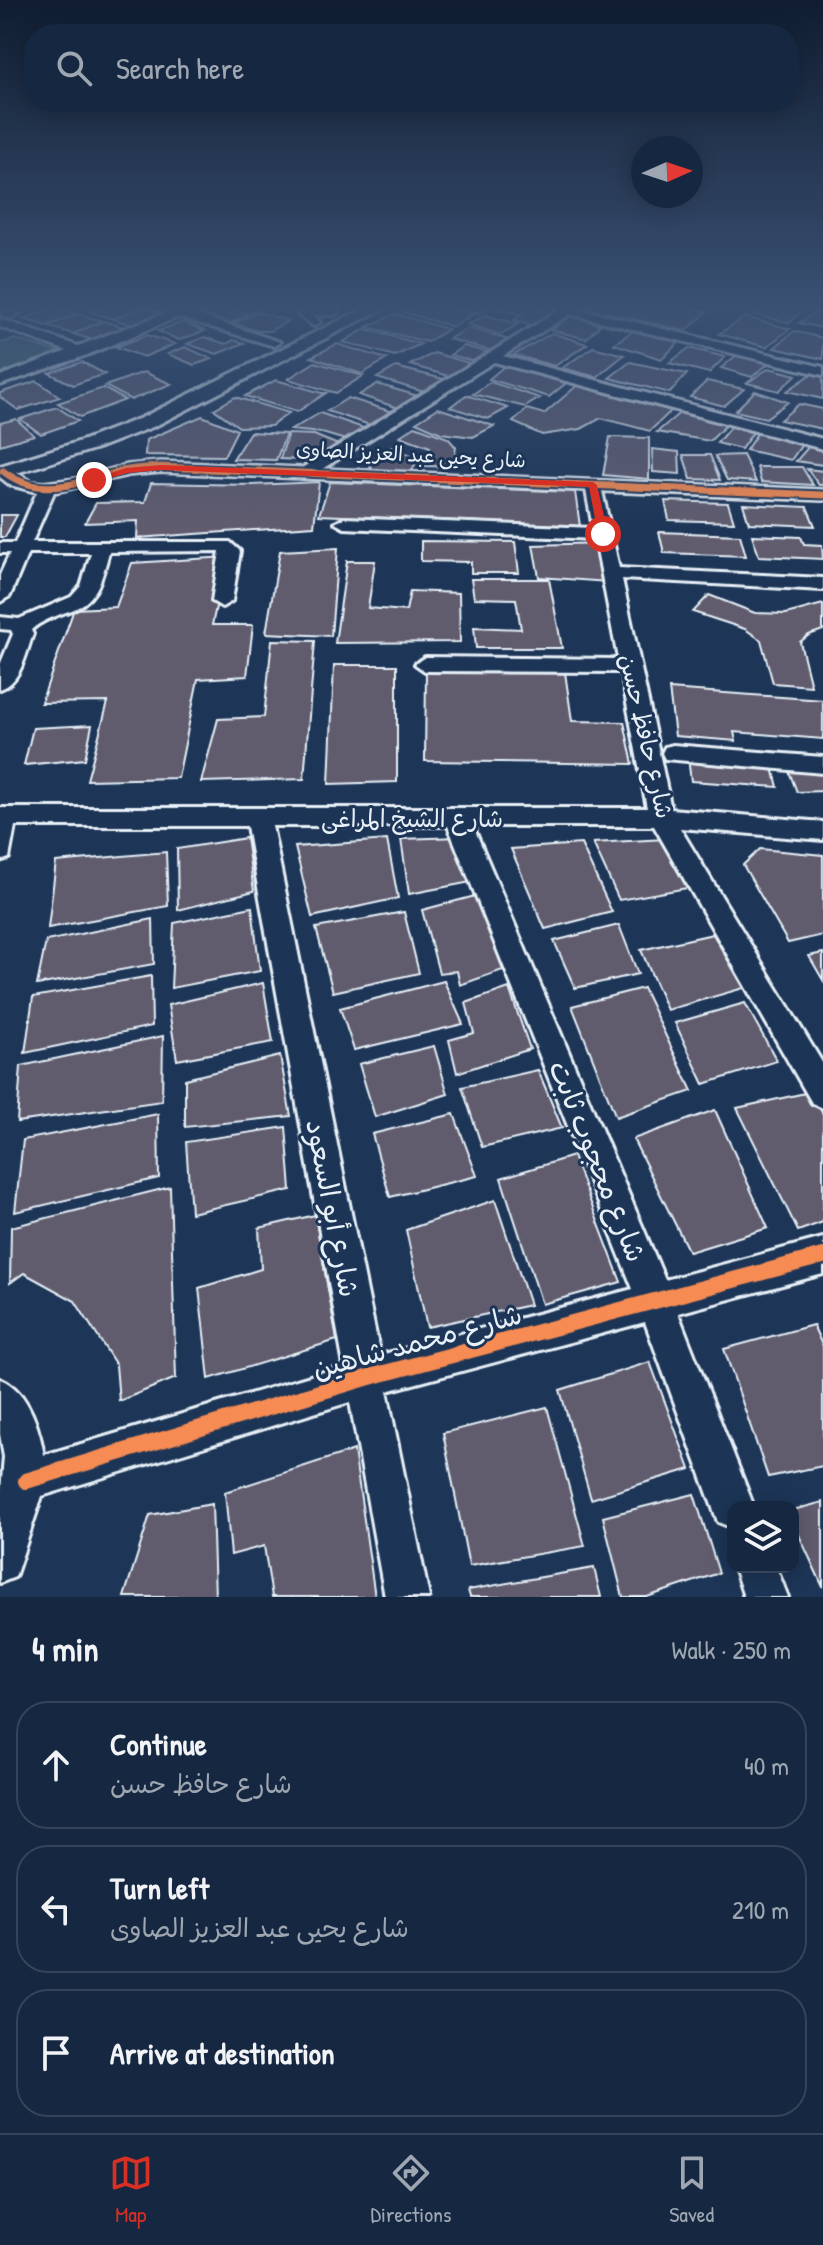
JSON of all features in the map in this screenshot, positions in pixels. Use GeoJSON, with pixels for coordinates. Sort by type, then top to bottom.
{"type":"FeatureCollection","features":[{"type":"Feature","properties":{"kind":"main road"},"geometry":{"type":"LineString","coordinates":[[175,389],[195,380]]}},
{"type":"Feature","properties":{"kind":"main road"},"geometry":{"type":"LineString","coordinates":[[18,445],[5,455],[2,472],[148,422],[233,380]]}},
{"type":"Feature","properties":{"kind":"main road"},"geometry":{"type":"LineString","coordinates":[[89,424],[125,411]]}},
{"type":"Feature","properties":{"kind":"street"},"geometry":{"type":"LineString","coordinates":[[308,471],[456,380]]}},
{"type":"Feature","properties":{"kind":"street"},"geometry":{"type":"LineString","coordinates":[[578,380],[823,444]]}},
{"type":"Feature","properties":{"kind":"street","name":"شارع يحيى عبد العزيز الصاوى"},"geometry":{"type":"LineString","coordinates":[[41,487],[78,485],[143,468],[308,471],[823,495]]}},
{"type":"Feature","properties":{"kind":"street"},"geometry":{"type":"LineString","coordinates":[[0,596],[7,551],[41,487],[20,483],[2,472]]}},
{"type":"Feature","properties":{"kind":"street","name":"شارع حافظ حسن"},"geometry":{"type":"LineString","coordinates":[[593,485],[661,817],[823,1093]]}},
{"type":"Feature","properties":{"kind":"street"},"geometry":{"type":"LineString","coordinates":[[344,523],[603,534]]}},
{"type":"Feature","properties":{"kind":"street"},"geometry":{"type":"LineString","coordinates":[[7,551],[102,547],[229,548],[231,555],[222,601]]}},
{"type":"Feature","properties":{"kind":"street"},"geometry":{"type":"LineString","coordinates":[[21,628],[38,614],[74,602],[85,594],[102,547]]}},
{"type":"Feature","properties":{"kind":"street"},"geometry":{"type":"LineString","coordinates":[[611,573],[823,584]]}},
{"type":"Feature","properties":{"kind":"street"},"geometry":{"type":"LineString","coordinates":[[0,623],[21,628]]}},
{"type":"Feature","properties":{"kind":"street"},"geometry":{"type":"LineString","coordinates":[[0,682],[7,673],[23,634],[21,628]]}},
{"type":"Feature","properties":{"kind":"street"},"geometry":{"type":"LineString","coordinates":[[425,664],[630,666]]}},
{"type":"Feature","properties":{"kind":"street"},"geometry":{"type":"LineString","coordinates":[[673,753],[823,765]]}},
{"type":"Feature","properties":{"kind":"street","name":"شارع محجوب ثابت"},"geometry":{"type":"LineString","coordinates":[[457,817],[656,1302],[731,1501]]}},
{"type":"Feature","properties":{"kind":"street","name":"شارع الشيخ المراغى"},"geometry":{"type":"LineString","coordinates":[[2,818],[661,817],[823,831]]}},
{"type":"Feature","properties":{"kind":"street"},"geometry":{"type":"LineString","coordinates":[[0,851],[2,818]]}},
{"type":"Feature","properties":{"kind":"street","name":"شارع أبو السعود"},"geometry":{"type":"LineString","coordinates":[[258,818],[407,1597]]}},
{"type":"Feature","properties":{"kind":"street","name":"شارع محمد شاهين"},"geometry":{"type":"LineString","coordinates":[[26,1481],[366,1378],[823,1256]]}},
{"type":"Feature","properties":{"kind":"street"},"geometry":{"type":"LineString","coordinates":[[0,1398],[13,1413],[24,1444],[26,1481],[17,1523],[0,1562]]}},
{"type":"Feature","properties":{"kind":"street"},"geometry":{"type":"LineString","coordinates":[[757,1573],[766,1597]]}},
{"type":"Feature","properties":{"kind":"building"},"geometry":{"type":"Polygon","coordinates":[[[62,380],[89,380],[73,385],[62,380]]]}},
{"type":"Feature","properties":{"kind":"building"},"geometry":{"type":"Polygon","coordinates":[[[123,380],[161,380],[171,384],[131,400],[105,386],[123,380]]]}},
{"type":"Feature","properties":{"kind":"building"},"geometry":{"type":"Polygon","coordinates":[[[276,380],[326,393],[297,412],[245,396],[276,380]]]}},
{"type":"Feature","properties":{"kind":"building"},"geometry":{"type":"Polygon","coordinates":[[[290,380],[357,380],[336,393],[290,380]]]}},
{"type":"Feature","properties":{"kind":"building"},"geometry":{"type":"Polygon","coordinates":[[[382,380],[447,380],[427,393],[382,380]]]}},
{"type":"Feature","properties":{"kind":"building"},"geometry":{"type":"Polygon","coordinates":[[[491,380],[570,380],[549,397],[491,380]]]}},
{"type":"Feature","properties":{"kind":"building"},"geometry":{"type":"Polygon","coordinates":[[[615,380],[682,380],[670,393],[615,380]]]}},
{"type":"Feature","properties":{"kind":"building"},"geometry":{"type":"Polygon","coordinates":[[[752,380],[791,380],[779,391],[747,383],[752,380]]]}},
{"type":"Feature","properties":{"kind":"building"},"geometry":{"type":"Polygon","coordinates":[[[804,380],[823,380],[823,399],[787,391],[804,380]]]}},
{"type":"Feature","properties":{"kind":"building"},"geometry":{"type":"Polygon","coordinates":[[[37,381],[60,397],[18,410],[0,397],[0,393],[37,381]]]}},
{"type":"Feature","properties":{"kind":"building"},"geometry":{"type":"Polygon","coordinates":[[[707,381],[744,389],[724,406],[690,397],[707,381]]]}},
{"type":"Feature","properties":{"kind":"building"},"geometry":{"type":"Polygon","coordinates":[[[490,382],[540,398],[525,407],[473,394],[490,382]]]}},
{"type":"Feature","properties":{"kind":"building"},"geometry":{"type":"Polygon","coordinates":[[[580,383],[673,409],[650,431],[601,418],[581,429],[542,435],[513,422],[527,409],[544,414],[580,383]]]}},
{"type":"Feature","properties":{"kind":"building"},"geometry":{"type":"Polygon","coordinates":[[[377,384],[425,398],[404,410],[359,395],[377,384]]]}},
{"type":"Feature","properties":{"kind":"building"},"geometry":{"type":"Polygon","coordinates":[[[103,388],[125,400],[80,417],[58,403],[103,388]]]}},
{"type":"Feature","properties":{"kind":"building"},"geometry":{"type":"Polygon","coordinates":[[[755,391],[788,402],[766,418],[735,411],[755,391]]]}},
{"type":"Feature","properties":{"kind":"building"},"geometry":{"type":"Polygon","coordinates":[[[466,395],[508,408],[488,419],[450,407],[466,395]]]}},
{"type":"Feature","properties":{"kind":"building"},"geometry":{"type":"Polygon","coordinates":[[[235,397],[289,413],[271,426],[239,427],[214,409],[235,397]]]}},
{"type":"Feature","properties":{"kind":"building"},"geometry":{"type":"Polygon","coordinates":[[[348,398],[396,413],[373,426],[327,411],[348,398]]]}},
{"type":"Feature","properties":{"kind":"building"},"geometry":{"type":"Polygon","coordinates":[[[799,404],[823,409],[823,429],[780,420],[799,404]]]}},
{"type":"Feature","properties":{"kind":"building"},"geometry":{"type":"Polygon","coordinates":[[[57,407],[78,421],[41,434],[20,419],[57,407]]]}},
{"type":"Feature","properties":{"kind":"building"},"geometry":{"type":"Polygon","coordinates":[[[438,408],[494,426],[473,437],[441,433],[416,422],[438,408]]]}},
{"type":"Feature","properties":{"kind":"building"},"geometry":{"type":"Polygon","coordinates":[[[683,410],[728,423],[710,441],[657,432],[683,410]]]}},
{"type":"Feature","properties":{"kind":"building"},"geometry":{"type":"Polygon","coordinates":[[[320,413],[369,430],[352,442],[322,433],[291,430],[320,413]]]}},
{"type":"Feature","properties":{"kind":"building"},"geometry":{"type":"Polygon","coordinates":[[[202,416],[237,430],[224,456],[145,455],[146,440],[202,416]]]}},
{"type":"Feature","properties":{"kind":"building"},"geometry":{"type":"Polygon","coordinates":[[[16,419],[34,435],[0,445],[0,423],[16,419]]]}},
{"type":"Feature","properties":{"kind":"building"},"geometry":{"type":"Polygon","coordinates":[[[732,425],[754,431],[741,449],[717,443],[732,425]]]}},
{"type":"Feature","properties":{"kind":"building"},"geometry":{"type":"Polygon","coordinates":[[[415,426],[448,438],[456,447],[453,467],[426,466],[430,447],[400,436],[415,426]]]}},
{"type":"Feature","properties":{"kind":"building"},"geometry":{"type":"Polygon","coordinates":[[[250,432],[286,434],[276,460],[233,459],[250,432]]]}},
{"type":"Feature","properties":{"kind":"building"},"geometry":{"type":"Polygon","coordinates":[[[758,432],[803,443],[791,460],[746,450],[758,432]]]}},
{"type":"Feature","properties":{"kind":"building"},"geometry":{"type":"Polygon","coordinates":[[[288,434],[314,435],[341,446],[323,461],[280,459],[288,434]]]}},
{"type":"Feature","properties":{"kind":"building"},"geometry":{"type":"Polygon","coordinates":[[[610,437],[649,438],[649,479],[603,475],[610,437]]]}},
{"type":"Feature","properties":{"kind":"building"},"geometry":{"type":"Polygon","coordinates":[[[810,445],[823,448],[823,465],[796,461],[810,445]]]}},
{"type":"Feature","properties":{"kind":"building"},"geometry":{"type":"Polygon","coordinates":[[[392,447],[418,458],[411,473],[376,473],[368,463],[392,447]]]}},
{"type":"Feature","properties":{"kind":"building"},"geometry":{"type":"Polygon","coordinates":[[[652,449],[679,452],[680,474],[653,472],[652,449]]]}},
{"type":"Feature","properties":{"kind":"building"},"geometry":{"type":"Polygon","coordinates":[[[683,455],[710,455],[720,480],[691,479],[683,455]]]}},
{"type":"Feature","properties":{"kind":"building"},"geometry":{"type":"Polygon","coordinates":[[[743,455],[756,482],[727,480],[715,456],[743,455]]]}},
{"type":"Feature","properties":{"kind":"building"},"geometry":{"type":"Polygon","coordinates":[[[757,467],[802,467],[813,485],[761,482],[757,467]]]}},
{"type":"Feature","properties":{"kind":"building"},"geometry":{"type":"Polygon","coordinates":[[[807,469],[823,471],[823,485],[819,485],[807,469]]]}},
{"type":"Feature","properties":{"kind":"building"},"geometry":{"type":"Polygon","coordinates":[[[319,482],[314,526],[137,538],[138,521],[85,523],[96,503],[145,502],[151,483],[252,485],[319,482]]]}},
{"type":"Feature","properties":{"kind":"building"},"geometry":{"type":"Polygon","coordinates":[[[330,482],[575,492],[580,526],[319,515],[330,482]]]}},
{"type":"Feature","properties":{"kind":"building"},"geometry":{"type":"Polygon","coordinates":[[[665,501],[728,503],[734,522],[669,520],[665,501]]]}},
{"type":"Feature","properties":{"kind":"building"},"geometry":{"type":"Polygon","coordinates":[[[743,504],[807,507],[815,526],[749,523],[743,504]]]}},
{"type":"Feature","properties":{"kind":"building"},"geometry":{"type":"Polygon","coordinates":[[[0,515],[17,515],[5,537],[0,537],[0,515]]]}},
{"type":"Feature","properties":{"kind":"building"},"geometry":{"type":"Polygon","coordinates":[[[659,532],[740,535],[746,556],[664,553],[659,532]]]}},
{"type":"Feature","properties":{"kind":"building"},"geometry":{"type":"Polygon","coordinates":[[[752,535],[801,537],[804,544],[822,545],[823,559],[759,556],[752,535]]]}},
{"type":"Feature","properties":{"kind":"building"},"geometry":{"type":"Polygon","coordinates":[[[421,541],[515,542],[519,573],[471,573],[471,562],[421,561],[421,541]]]}},
{"type":"Feature","properties":{"kind":"building"},"geometry":{"type":"Polygon","coordinates":[[[602,543],[608,582],[539,577],[533,545],[602,543]]]}},
{"type":"Feature","properties":{"kind":"building"},"geometry":{"type":"Polygon","coordinates":[[[338,548],[331,636],[266,633],[280,551],[338,548]]]}},
{"type":"Feature","properties":{"kind":"building"},"geometry":{"type":"Polygon","coordinates":[[[227,557],[212,625],[253,625],[247,676],[198,679],[178,778],[87,780],[108,702],[41,703],[74,609],[116,607],[132,563],[227,557]]]}},
{"type":"Feature","properties":{"kind":"building"},"geometry":{"type":"Polygon","coordinates":[[[347,561],[375,561],[368,608],[406,611],[410,591],[459,593],[460,642],[335,643],[347,561]]]}},
{"type":"Feature","properties":{"kind":"building"},"geometry":{"type":"Polygon","coordinates":[[[471,579],[549,579],[562,648],[476,648],[474,627],[521,629],[516,599],[474,598],[471,579]]]}},
{"type":"Feature","properties":{"kind":"building"},"geometry":{"type":"Polygon","coordinates":[[[709,595],[755,613],[786,614],[823,604],[823,630],[800,642],[811,686],[773,683],[761,640],[745,629],[693,612],[709,595]]]}},
{"type":"Feature","properties":{"kind":"building"},"geometry":{"type":"Polygon","coordinates":[[[272,640],[315,641],[304,779],[201,782],[218,719],[264,717],[272,640]]]}},
{"type":"Feature","properties":{"kind":"building"},"geometry":{"type":"Polygon","coordinates":[[[334,665],[397,665],[397,782],[329,784],[334,665]]]}},
{"type":"Feature","properties":{"kind":"building"},"geometry":{"type":"Polygon","coordinates":[[[426,671],[565,672],[572,721],[624,722],[633,764],[425,761],[426,671]]]}},
{"type":"Feature","properties":{"kind":"building"},"geometry":{"type":"Polygon","coordinates":[[[669,689],[823,700],[823,739],[734,732],[736,741],[675,736],[669,689]]]}},
{"type":"Feature","properties":{"kind":"building"},"geometry":{"type":"Polygon","coordinates":[[[92,725],[85,759],[24,765],[33,728],[92,725]]]}},
{"type":"Feature","properties":{"kind":"building"},"geometry":{"type":"Polygon","coordinates":[[[688,758],[772,764],[778,787],[691,781],[688,758]]]}},
{"type":"Feature","properties":{"kind":"building"},"geometry":{"type":"Polygon","coordinates":[[[788,769],[823,769],[823,791],[797,792],[788,769]]]}},
{"type":"Feature","properties":{"kind":"building"},"geometry":{"type":"Polygon","coordinates":[[[460,837],[476,881],[409,894],[401,839],[460,837]]]}},
{"type":"Feature","properties":{"kind":"building"},"geometry":{"type":"Polygon","coordinates":[[[246,838],[254,891],[178,910],[177,849],[246,838]]]}},
{"type":"Feature","properties":{"kind":"building"},"geometry":{"type":"Polygon","coordinates":[[[666,839],[693,887],[619,900],[593,843],[666,839]]]}},
{"type":"Feature","properties":{"kind":"building"},"geometry":{"type":"Polygon","coordinates":[[[387,840],[398,898],[312,917],[295,847],[387,840]]]}},
{"type":"Feature","properties":{"kind":"building"},"geometry":{"type":"Polygon","coordinates":[[[581,844],[612,912],[545,929],[511,849],[581,844]]]}},
{"type":"Feature","properties":{"kind":"building"},"geometry":{"type":"Polygon","coordinates":[[[760,849],[823,855],[823,935],[788,943],[743,865],[760,849]]]}},
{"type":"Feature","properties":{"kind":"building"},"geometry":{"type":"Polygon","coordinates":[[[166,852],[168,906],[48,928],[56,862],[166,852]]]}},
{"type":"Feature","properties":{"kind":"building"},"geometry":{"type":"Polygon","coordinates":[[[479,895],[503,970],[460,985],[457,971],[439,973],[422,910],[479,895]]]}},
{"type":"Feature","properties":{"kind":"building"},"geometry":{"type":"Polygon","coordinates":[[[252,907],[260,971],[171,988],[174,923],[252,907]]]}},
{"type":"Feature","properties":{"kind":"building"},"geometry":{"type":"Polygon","coordinates":[[[404,912],[419,973],[333,992],[316,928],[404,912]]]}},
{"type":"Feature","properties":{"kind":"building"},"geometry":{"type":"Polygon","coordinates":[[[153,919],[154,964],[37,985],[46,941],[153,919]]]}},
{"type":"Feature","properties":{"kind":"building"},"geometry":{"type":"Polygon","coordinates":[[[619,925],[638,974],[575,988],[554,941],[619,925]]]}},
{"type":"Feature","properties":{"kind":"building"},"geometry":{"type":"Polygon","coordinates":[[[713,934],[744,988],[667,1010],[641,950],[713,934]]]}},
{"type":"Feature","properties":{"kind":"building"},"geometry":{"type":"Polygon","coordinates":[[[823,953],[823,980],[809,956],[823,953]]]}},
{"type":"Feature","properties":{"kind":"building"},"geometry":{"type":"Polygon","coordinates":[[[151,976],[152,1026],[25,1053],[33,997],[151,976]]]}},
{"type":"Feature","properties":{"kind":"building"},"geometry":{"type":"Polygon","coordinates":[[[444,981],[463,1024],[354,1050],[340,1008],[444,981]]]}},
{"type":"Feature","properties":{"kind":"building"},"geometry":{"type":"Polygon","coordinates":[[[263,983],[273,1042],[177,1060],[168,1005],[263,983]]]}},
{"type":"Feature","properties":{"kind":"building"},"geometry":{"type":"Polygon","coordinates":[[[509,988],[530,1049],[457,1073],[449,1040],[474,1033],[466,1003],[509,988]]]}},
{"type":"Feature","properties":{"kind":"building"},"geometry":{"type":"Polygon","coordinates":[[[643,988],[692,1091],[616,1117],[572,1006],[643,988]]]}},
{"type":"Feature","properties":{"kind":"building"},"geometry":{"type":"Polygon","coordinates":[[[745,1003],[777,1061],[704,1084],[675,1023],[745,1003]]]}},
{"type":"Feature","properties":{"kind":"building"},"geometry":{"type":"Polygon","coordinates":[[[163,1036],[162,1101],[17,1122],[21,1066],[163,1036]]]}},
{"type":"Feature","properties":{"kind":"building"},"geometry":{"type":"Polygon","coordinates":[[[434,1046],[448,1094],[375,1117],[359,1064],[434,1046]]]}},
{"type":"Feature","properties":{"kind":"building"},"geometry":{"type":"Polygon","coordinates":[[[280,1056],[291,1116],[185,1127],[185,1079],[280,1056]]]}},
{"type":"Feature","properties":{"kind":"building"},"geometry":{"type":"Polygon","coordinates":[[[538,1070],[562,1128],[482,1147],[462,1087],[538,1070]]]}},
{"type":"Feature","properties":{"kind":"building"},"geometry":{"type":"Polygon","coordinates":[[[810,1092],[823,1114],[823,1222],[798,1231],[737,1108],[810,1092]]]}},
{"type":"Feature","properties":{"kind":"building"},"geometry":{"type":"Polygon","coordinates":[[[715,1110],[768,1228],[689,1252],[633,1139],[715,1110]]]}},
{"type":"Feature","properties":{"kind":"building"},"geometry":{"type":"Polygon","coordinates":[[[158,1114],[159,1178],[15,1212],[23,1140],[158,1114]]]}},
{"type":"Feature","properties":{"kind":"building"},"geometry":{"type":"Polygon","coordinates":[[[454,1114],[477,1176],[390,1197],[372,1134],[454,1114]]]}},
{"type":"Feature","properties":{"kind":"building"},"geometry":{"type":"Polygon","coordinates":[[[286,1127],[291,1190],[191,1213],[186,1142],[286,1127]]]}},
{"type":"Feature","properties":{"kind":"building"},"geometry":{"type":"Polygon","coordinates":[[[573,1156],[621,1282],[542,1304],[501,1178],[573,1156]]]}},
{"type":"Feature","properties":{"kind":"building"},"geometry":{"type":"Polygon","coordinates":[[[170,1187],[176,1378],[119,1401],[116,1365],[75,1301],[24,1273],[10,1283],[11,1227],[170,1187]]]}},
{"type":"Feature","properties":{"kind":"building"},"geometry":{"type":"Polygon","coordinates":[[[495,1200],[530,1305],[427,1327],[406,1230],[495,1200]]]}},
{"type":"Feature","properties":{"kind":"building"},"geometry":{"type":"Polygon","coordinates":[[[315,1215],[337,1340],[209,1379],[199,1288],[261,1269],[259,1228],[315,1215]]]}},
{"type":"Feature","properties":{"kind":"building"},"geometry":{"type":"Polygon","coordinates":[[[813,1325],[823,1347],[823,1466],[768,1477],[724,1349],[813,1325]]]}},
{"type":"Feature","properties":{"kind":"building"},"geometry":{"type":"Polygon","coordinates":[[[650,1362],[690,1469],[591,1499],[560,1390],[650,1362]]]}},
{"type":"Feature","properties":{"kind":"building"},"geometry":{"type":"Polygon","coordinates":[[[547,1407],[585,1546],[469,1566],[443,1433],[547,1407]]]}},
{"type":"Feature","properties":{"kind":"building"},"geometry":{"type":"Polygon","coordinates":[[[354,1450],[375,1597],[272,1597],[264,1546],[231,1555],[225,1492],[354,1450]]]}},
{"type":"Feature","properties":{"kind":"building"},"geometry":{"type":"Polygon","coordinates":[[[694,1494],[719,1573],[647,1597],[623,1597],[603,1517],[694,1494]]]}},
{"type":"Feature","properties":{"kind":"building"},"geometry":{"type":"Polygon","coordinates":[[[823,1502],[823,1587],[799,1535],[799,1508],[823,1502]]]}},
{"type":"Feature","properties":{"kind":"building"},"geometry":{"type":"Polygon","coordinates":[[[212,1504],[215,1597],[124,1597],[150,1515],[212,1504]]]}},
{"type":"Feature","properties":{"kind":"building"},"geometry":{"type":"Polygon","coordinates":[[[594,1568],[601,1597],[470,1597],[468,1590],[594,1568]]]}},
{"type":"Feature","properties":{"kind":"cycle path"},"geometry":{"type":"LineString","coordinates":[[3,471],[16,481],[45,488],[61,487],[128,470],[161,467],[823,495]]}},
{"type":"Feature","properties":{"kind":"cycle path"},"geometry":{"type":"LineString","coordinates":[[26,1481],[366,1378],[823,1256]]}},
{"type":"Feature","properties":{"kind":"route"},"geometry":{"type":"LineString","coordinates":[[94,480],[126,470],[161,467],[593,485],[603,534]]}}]}
